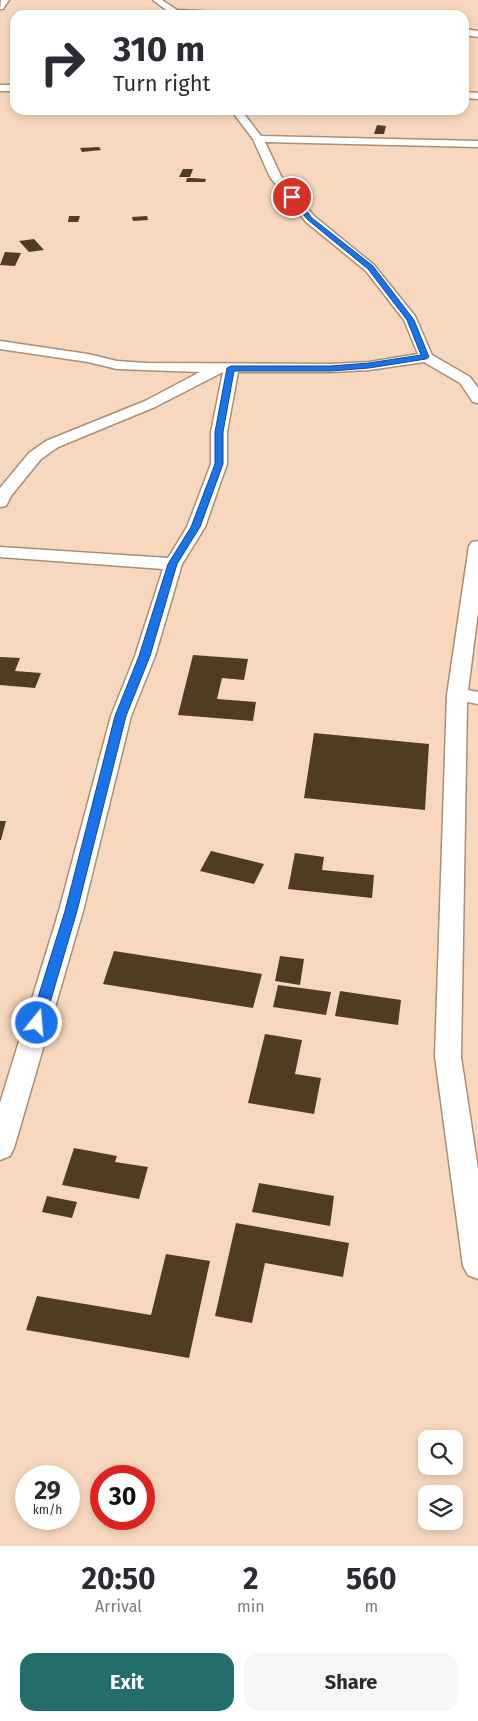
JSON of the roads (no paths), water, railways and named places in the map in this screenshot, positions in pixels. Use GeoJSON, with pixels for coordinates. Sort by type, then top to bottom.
{"type":"FeatureCollection","features":[{"type":"Feature","properties":{"kind":"street"},"geometry":{"type":"LineString","coordinates":[[157,0],[171,10]]}},
{"type":"Feature","properties":{"kind":"street"},"geometry":{"type":"LineString","coordinates":[[240,115],[258,139],[276,177],[310,219],[370,268],[410,320],[426,357]]}},
{"type":"Feature","properties":{"kind":"street"},"geometry":{"type":"LineString","coordinates":[[258,139],[478,144]]}},
{"type":"Feature","properties":{"kind":"street"},"geometry":{"type":"LineString","coordinates":[[0,345],[88,358],[117,365],[331,368],[369,366],[426,357],[471,381],[478,399]]}},
{"type":"Feature","properties":{"kind":"street"},"geometry":{"type":"LineString","coordinates":[[0,502],[3,495],[35,456],[52,444],[150,404],[224,368]]}},
{"type":"Feature","properties":{"kind":"street"},"geometry":{"type":"LineString","coordinates":[[0,1148],[71,911],[121,716],[145,656],[172,564],[196,527],[219,464],[219,432],[224,368]]}},
{"type":"Feature","properties":{"kind":"street"},"geometry":{"type":"LineString","coordinates":[[478,546],[467,696],[448,1057],[478,1266]]}},
{"type":"Feature","properties":{"kind":"street"},"geometry":{"type":"LineString","coordinates":[[0,552],[172,564]]}}]}
